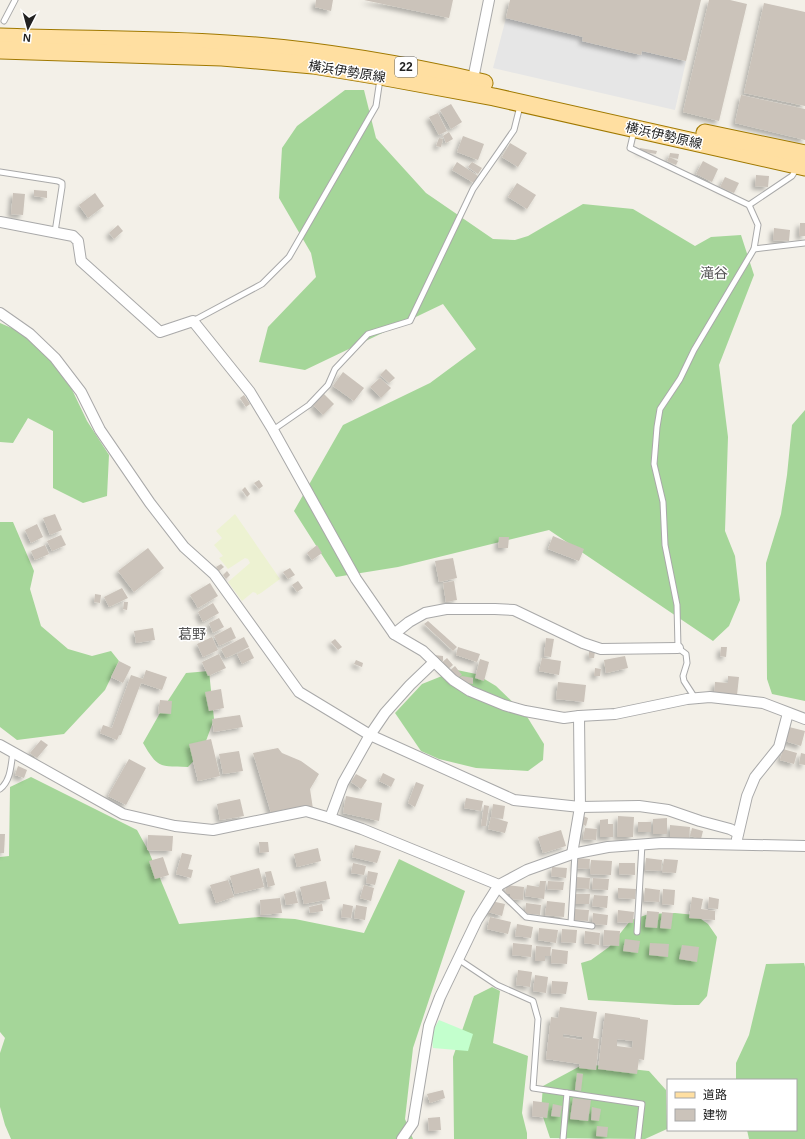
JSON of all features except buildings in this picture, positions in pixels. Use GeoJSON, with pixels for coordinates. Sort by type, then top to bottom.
{"type":"FeatureCollection","features":[{"type":"Feature","properties":{"kind":"main road","name":"横浜伊勢原線"},"geometry":{"type":"LineString","coordinates":[[0,37],[228,44],[316,52],[387,63],[472,86],[658,123],[803,162]]}},
{"type":"Feature","properties":{"kind":"main road","name":"横浜伊勢原線"},"geometry":{"type":"LineString","coordinates":[[0,50],[222,57],[313,65],[380,76],[472,86],[521,103],[803,162]]}},
{"type":"Feature","properties":{"kind":"street"},"geometry":{"type":"LineString","coordinates":[[472,86],[489,0]]}},
{"type":"Feature","properties":{"kind":"street"},"geometry":{"type":"LineString","coordinates":[[0,222],[73,236],[78,241],[81,261],[160,332],[193,321],[250,392],[273,430],[356,579],[394,634],[423,651],[453,680],[470,691],[504,705],[546,716],[564,718],[615,714],[695,698],[710,697],[763,703],[805,719]]}},
{"type":"Feature","properties":{"kind":"street"},"geometry":{"type":"LineString","coordinates":[[0,313],[30,334],[55,358],[81,392],[100,430],[150,503],[184,547],[214,574],[299,692],[370,735],[514,800],[580,807],[639,806],[668,810],[730,829],[738,833]]}},
{"type":"Feature","properties":{"kind":"street"},"geometry":{"type":"LineString","coordinates":[[394,634],[409,622],[425,613],[446,609],[495,609],[514,610],[583,643],[602,649],[678,648]]}},
{"type":"Feature","properties":{"kind":"street"},"geometry":{"type":"LineString","coordinates":[[330,818],[342,783],[370,735],[385,713],[410,685],[434,662]]}},
{"type":"Feature","properties":{"kind":"street"},"geometry":{"type":"LineString","coordinates":[[736,845],[747,796],[755,777],[779,747],[788,713]]}},
{"type":"Feature","properties":{"kind":"street"},"geometry":{"type":"LineString","coordinates":[[574,854],[580,807],[579,716]]}},
{"type":"Feature","properties":{"kind":"street"},"geometry":{"type":"LineString","coordinates":[[0,745],[123,814],[175,826],[213,830],[306,811],[330,818],[498,886]]}},
{"type":"Feature","properties":{"kind":"street"},"geometry":{"type":"LineString","coordinates":[[402,1139],[413,1123],[429,1026],[440,997],[477,920],[498,886],[527,870],[574,854],[608,847],[662,843],[805,846]]}},
{"type":"Feature","properties":{"kind":"lane"},"geometry":{"type":"LineString","coordinates":[[4,21],[15,0]]}},
{"type":"Feature","properties":{"kind":"lane"},"geometry":{"type":"LineString","coordinates":[[193,321],[262,284],[288,258],[376,106],[380,76]]}},
{"type":"Feature","properties":{"kind":"lane"},"geometry":{"type":"LineString","coordinates":[[273,430],[309,405],[328,385],[336,368],[368,334],[410,321],[473,189],[514,130],[521,103]]}},
{"type":"Feature","properties":{"kind":"lane"},"geometry":{"type":"LineString","coordinates":[[635,128],[630,148],[749,205],[758,225],[754,249],[694,350],[680,379],[660,410],[657,427],[654,464],[663,502],[665,545],[677,605],[678,648],[686,654],[687,663],[683,676],[684,682],[695,698]]}},
{"type":"Feature","properties":{"kind":"lane"},"geometry":{"type":"LineString","coordinates":[[749,205],[792,176],[803,162]]}},
{"type":"Feature","properties":{"kind":"lane"},"geometry":{"type":"LineString","coordinates":[[0,172],[58,181],[62,183],[55,232]]}},
{"type":"Feature","properties":{"kind":"lane"},"geometry":{"type":"LineString","coordinates":[[754,249],[805,243]]}},
{"type":"Feature","properties":{"kind":"lane"},"geometry":{"type":"LineString","coordinates":[[0,789],[9,775],[13,752]]}},
{"type":"Feature","properties":{"kind":"lane"},"geometry":{"type":"LineString","coordinates":[[637,932],[642,844]]}},
{"type":"Feature","properties":{"kind":"lane"},"geometry":{"type":"LineString","coordinates":[[571,923],[574,854]]}},
{"type":"Feature","properties":{"kind":"lane"},"geometry":{"type":"LineString","coordinates":[[498,886],[526,918],[592,926]]}},
{"type":"Feature","properties":{"kind":"lane"},"geometry":{"type":"LineString","coordinates":[[458,959],[497,984],[533,1001],[538,1019],[533,1088],[642,1104],[638,1139]]}},
{"type":"Feature","properties":{"kind":"lane"},"geometry":{"type":"LineString","coordinates":[[563,1139],[567,1093]]}},
{"type":"Feature","properties":{"kind":"green space"},"geometry":{"type":"Polygon","coordinates":[[[345,90],[364,90],[376,138],[426,193],[493,239],[515,240],[528,236],[583,204],[633,209],[695,246],[711,237],[741,235],[754,275],[719,365],[728,437],[725,531],[735,556],[740,600],[729,626],[713,641],[549,530],[398,567],[336,577],[294,511],[343,425],[430,383],[476,349],[443,304],[305,370],[259,362],[268,327],[316,277],[311,253],[279,198],[282,148],[297,126],[345,90]]]}},
{"type":"Feature","properties":{"kind":"green space"},"geometry":{"type":"Polygon","coordinates":[[[0,323],[35,338],[65,375],[87,421],[109,455],[107,496],[83,503],[53,488],[53,431],[28,418],[13,443],[0,442],[0,323]]]}},
{"type":"Feature","properties":{"kind":"green space"},"geometry":{"type":"Polygon","coordinates":[[[805,410],[805,701],[772,694],[767,679],[766,563],[781,514],[792,425],[805,410]]]}},
{"type":"Feature","properties":{"kind":"green space"},"geometry":{"type":"Polygon","coordinates":[[[235,514],[280,579],[261,593],[257,595],[253,592],[242,601],[228,582],[250,563],[248,559],[245,558],[228,569],[219,558],[223,556],[214,545],[222,538],[216,531],[235,514]]]}},
{"type":"Feature","properties":{"kind":"green space"},"geometry":{"type":"Polygon","coordinates":[[[0,522],[13,522],[34,571],[30,589],[41,626],[68,649],[92,656],[111,651],[119,661],[105,690],[64,734],[17,740],[0,727],[0,522]]]}},
{"type":"Feature","properties":{"kind":"green space"},"geometry":{"type":"Polygon","coordinates":[[[457,670],[476,674],[496,686],[526,715],[544,744],[543,760],[528,771],[476,768],[439,759],[421,751],[395,713],[422,684],[457,670]]]}},
{"type":"Feature","properties":{"kind":"green space"},"geometry":{"type":"Polygon","coordinates":[[[209,671],[214,719],[202,752],[188,767],[165,766],[156,762],[143,743],[160,713],[186,673],[209,671]]]}},
{"type":"Feature","properties":{"kind":"green space"},"geometry":{"type":"Polygon","coordinates":[[[31,777],[137,830],[149,852],[179,924],[259,917],[295,919],[364,933],[399,859],[465,891],[413,1048],[405,1119],[413,1139],[11,1139],[0,1107],[0,1053],[5,1038],[0,1032],[0,857],[9,856],[10,787],[31,777]]]}},
{"type":"Feature","properties":{"kind":"green space"},"geometry":{"type":"Polygon","coordinates":[[[675,913],[695,915],[708,924],[717,937],[707,996],[699,1005],[588,1000],[581,963],[591,960],[609,947],[631,920],[649,914],[675,913]]]}},
{"type":"Feature","properties":{"kind":"green space"},"geometry":{"type":"Polygon","coordinates":[[[804,963],[805,967],[805,1139],[749,1139],[747,1131],[797,1131],[797,1079],[736,1079],[736,1063],[749,1035],[766,964],[804,963]]]}},
{"type":"Feature","properties":{"kind":"green space"},"geometry":{"type":"Polygon","coordinates":[[[492,987],[500,991],[493,1043],[528,1056],[522,1113],[527,1139],[454,1139],[453,1057],[474,996],[492,987]]]}},
{"type":"Feature","properties":{"kind":"green space"},"geometry":{"type":"Polygon","coordinates":[[[439,1020],[473,1034],[468,1051],[433,1048],[431,1034],[439,1020]]]}},
{"type":"Feature","properties":{"kind":"green space"},"geometry":{"type":"Polygon","coordinates":[[[584,1064],[649,1071],[666,1090],[667,1129],[645,1139],[550,1138],[541,1111],[543,1086],[584,1064]]]}},
{"type":"Feature","properties":{"kind":"shaded area"},"geometry":{"type":"Polygon","coordinates":[[[506,18],[583,37],[582,41],[641,55],[642,51],[686,61],[675,110],[493,68],[506,18]]]}},
{"type":"Feature","properties":{"kind":"district","name":"滝谷"},"geometry":{"type":"Point","coordinates":[714,273]}},
{"type":"Feature","properties":{"kind":"district","name":"葛野"},"geometry":{"type":"Point","coordinates":[192,634]}}]}
